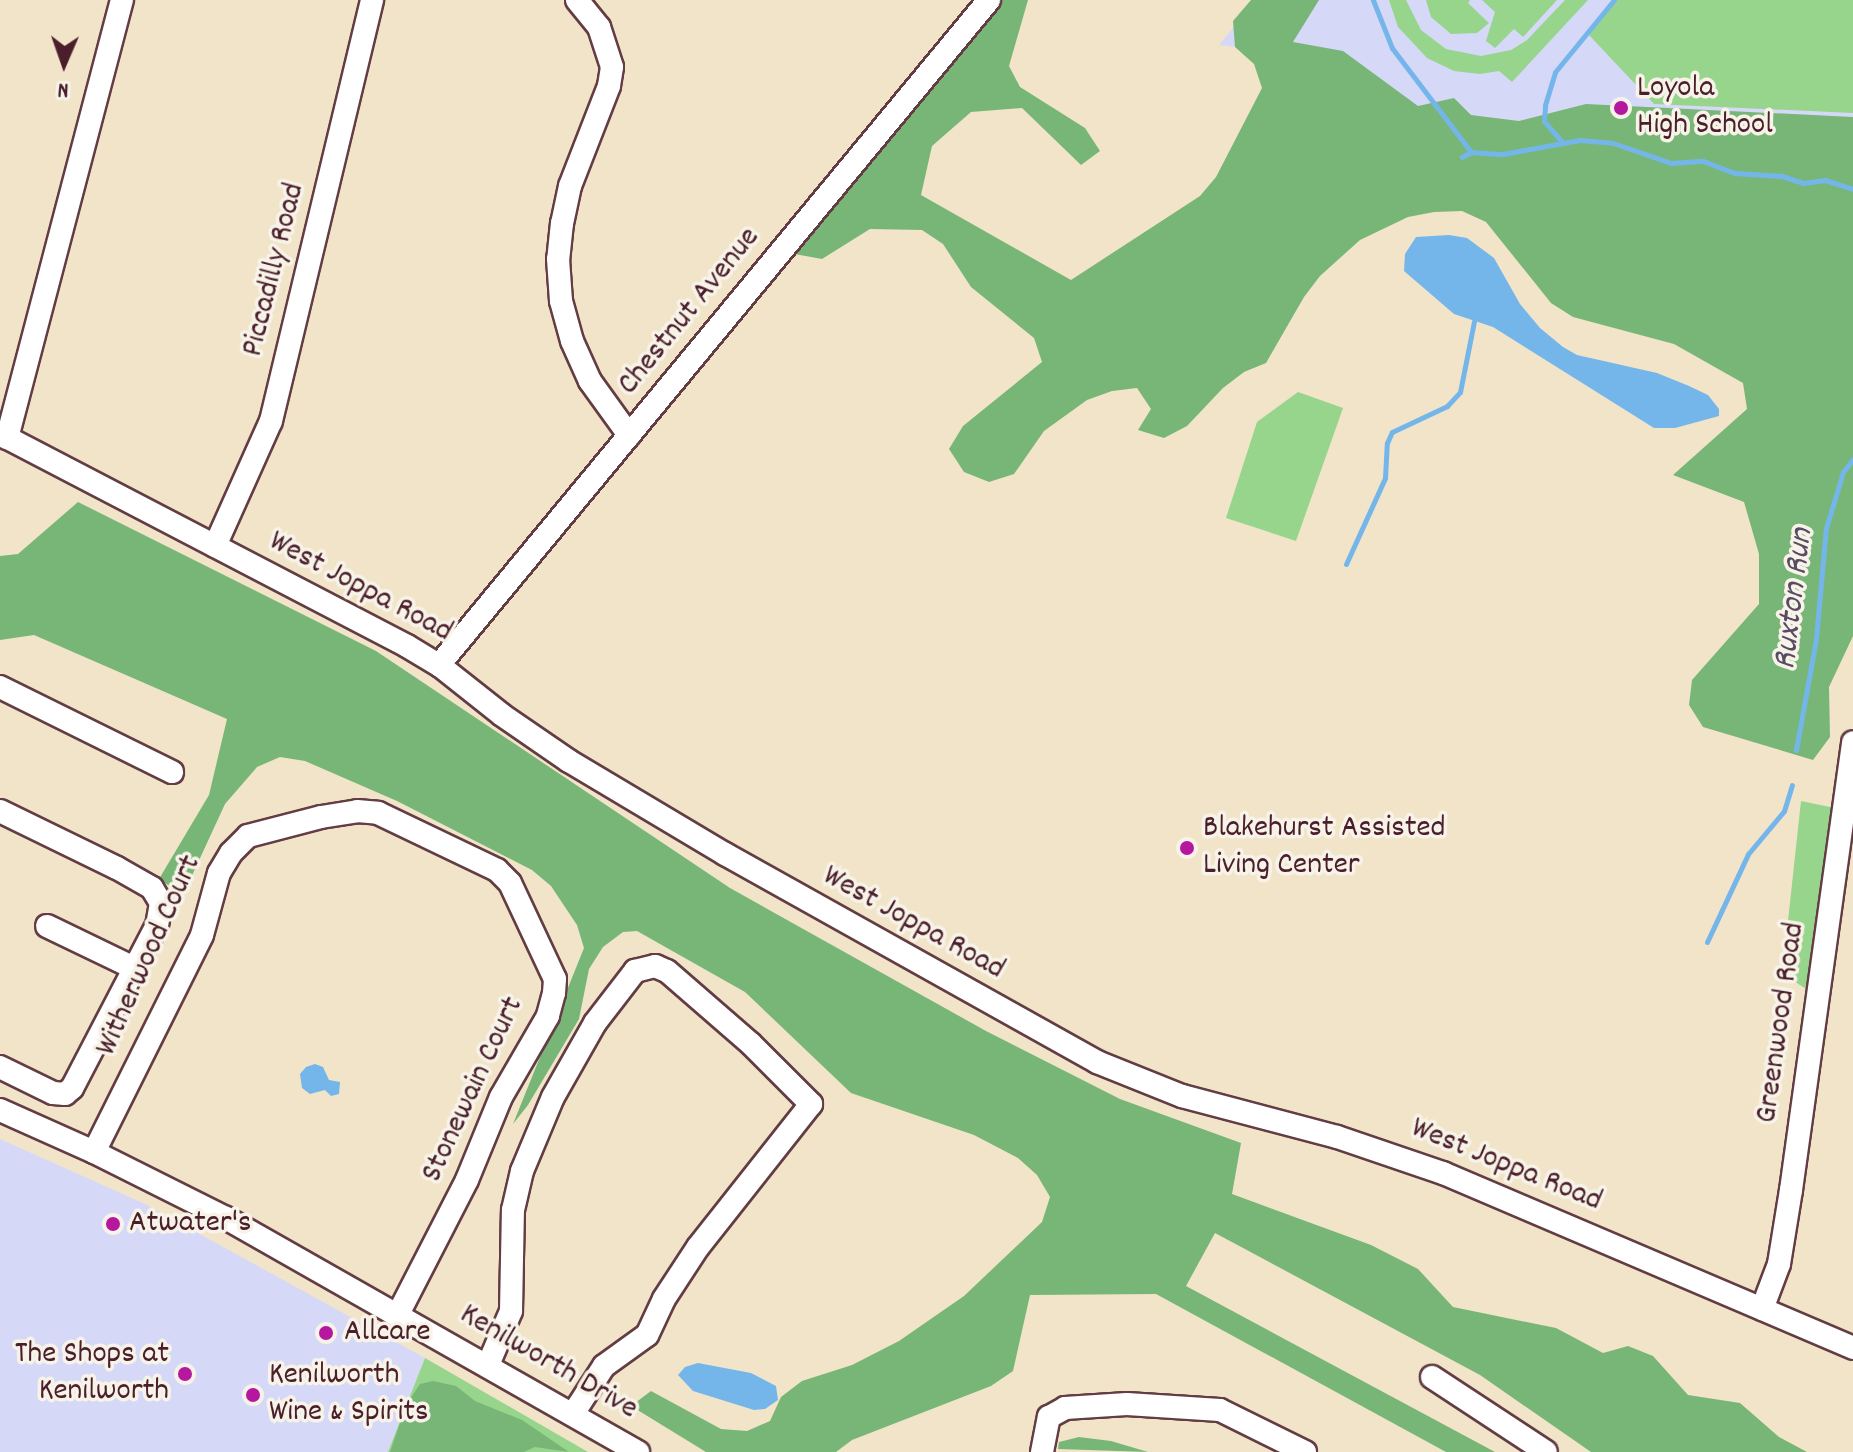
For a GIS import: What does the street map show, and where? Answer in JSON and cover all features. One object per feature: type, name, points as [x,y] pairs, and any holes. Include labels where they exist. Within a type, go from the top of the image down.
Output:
[{"type":"street","points":[[3,436],[122,0]]},
{"type":"street","name":"Piccadilly Road","points":[[215,546],[271,421],[372,0]]},
{"type":"street","points":[[577,0],[599,27],[612,67],[609,86],[570,186],[558,259],[561,301],[572,341],[590,381],[629,435]]},
{"type":"street","name":"Chestnut Avenue","points":[[439,665],[989,0]]},
{"type":"street","name":"West Joppa Road","points":[[3,436],[439,665],[502,715],[569,761],[752,869],[1097,1062],[1182,1096],[1337,1137],[1443,1173],[1853,1348]]},
{"type":"street","points":[[0,687],[172,772]]},
{"type":"street","name":"Greenwood Road","points":[[1762,1309],[1779,1264],[1791,1190],[1853,742]]},
{"type":"street","points":[[0,811],[152,888],[161,903],[161,915],[72,1088],[65,1094],[53,1093],[0,1067]]},
{"type":"street","name":"Witherwood Court","points":[[94,1152],[202,935],[219,873],[231,853],[248,836],[357,811],[378,813],[435,840]]},
{"type":"street","name":"Stonewain Court","points":[[398,1314],[467,1180],[501,1097],[548,1016],[555,979],[510,883],[497,870],[435,840]]},
{"type":"street","points":[[47,926],[134,968]]},
{"type":"street","points":[[488,1365],[511,1311],[513,1210],[522,1171],[553,1097],[595,1023],[635,971],[655,966],[667,971],[751,1044],[811,1104],[698,1247],[664,1299],[647,1335],[604,1366],[573,1414]]},
{"type":"street","name":"Kenilworth Drive","points":[[0,1110],[94,1152],[226,1218],[638,1452]]},
{"type":"street","points":[[1432,1377],[1546,1452]]},
{"type":"street","points":[[1042,1452],[1049,1417],[1065,1408],[1127,1404],[1220,1410],[1305,1452]]},
{"type":"shaded area","name":"Loyola High School","points":[[1256,0],[1853,0],[1853,202],[1459,166],[1330,57],[1219,45]]},
{"type":"shaded area","points":[[0,1139],[145,1204],[425,1358],[388,1452],[0,1452]]},
{"type":"green space","points":[[998,0],[1028,0],[1009,66],[1020,87],[1085,128],[1100,151],[1081,165],[1022,108],[971,112],[932,146],[921,195],[1071,280],[1200,196],[1216,177],[1262,88],[1254,64],[1235,47],[1233,21],[1251,0],[1319,0],[1293,42],[1343,51],[1418,106],[1454,98],[1471,115],[1519,121],[1586,104],[1853,117],[1853,636],[1829,687],[1830,737],[1813,760],[1703,727],[1689,705],[1692,680],[1759,604],[1759,554],[1744,502],[1673,475],[1747,409],[1743,383],[1674,344],[1573,317],[1551,303],[1486,222],[1462,211],[1408,217],[1360,240],[1320,276],[1304,297],[1266,363],[1244,372],[1223,388],[1187,426],[1164,438],[1138,430],[1151,409],[1137,388],[1112,391],[1087,400],[1044,431],[1014,474],[989,482],[964,472],[949,449],[963,426],[1042,362],[1034,338],[971,287],[943,244],[922,230],[870,229],[822,259],[789,253]]},
{"type":"green space","points":[[1389,0],[1406,0],[1421,30],[1446,49],[1481,56],[1511,50],[1527,40],[1565,0],[1588,0],[1512,82],[1499,71],[1480,74],[1454,71],[1427,58],[1398,27]]},
{"type":"green space","points":[[1426,0],[1470,0],[1468,3],[1489,23],[1477,33],[1451,34],[1431,17]]},
{"type":"green space","points":[[1482,0],[1557,0],[1523,37],[1514,29],[1495,48],[1486,41],[1495,12]]},
{"type":"green space","points":[[1613,0],[1853,0],[1853,113],[1654,104],[1588,34]]},
{"type":"green space","points":[[1298,392],[1343,408],[1296,541],[1226,518],[1257,422]]},
{"type":"green space","points":[[78,502],[376,651],[730,888],[986,1031],[1120,1099],[1241,1143],[1232,1194],[1371,1245],[1418,1269],[1453,1307],[1556,1328],[1603,1353],[1628,1346],[1653,1356],[1688,1395],[1740,1403],[1779,1437],[1807,1452],[1591,1452],[1480,1375],[1215,1233],[1186,1286],[1495,1452],[1446,1452],[1156,1294],[1030,1295],[1013,1371],[991,1386],[852,1440],[836,1452],[706,1452],[631,1406],[651,1391],[721,1429],[747,1431],[770,1421],[781,1397],[802,1381],[852,1365],[899,1341],[964,1296],[1042,1222],[1050,1197],[1037,1175],[1018,1158],[974,1135],[851,1093],[745,992],[637,931],[623,932],[603,947],[589,969],[579,1019],[528,1105],[513,1124],[584,948],[577,925],[551,886],[532,870],[397,801],[305,761],[280,757],[257,767],[225,804],[183,895],[159,879],[209,795],[227,719],[34,635],[0,640],[0,556],[18,554]]},
{"type":"green space","points":[[1801,801],[1835,808],[1811,992],[1789,978],[1783,967]]},
{"type":"green space","points":[[425,1358],[588,1452],[388,1452]]},
{"type":"green space","points":[[433,1381],[456,1386],[475,1401],[522,1420],[569,1452],[535,1447],[524,1452],[390,1452],[406,1405],[420,1384]]},
{"type":"green space","points":[[1079,1437],[1111,1441],[1148,1452],[1058,1449],[1059,1442]]},
{"type":"water","points":[[1449,235],[1467,238],[1494,258],[1520,304],[1540,328],[1563,347],[1577,355],[1657,373],[1689,386],[1708,395],[1719,409],[1719,416],[1675,428],[1654,428],[1493,327],[1454,314],[1404,271],[1405,254],[1416,237]]},
{"type":"water","points":[[315,1064],[323,1067],[329,1080],[340,1082],[339,1094],[331,1096],[325,1090],[310,1094],[302,1088],[300,1074],[306,1067]]},
{"type":"water","points":[[698,1363],[751,1373],[776,1386],[778,1400],[765,1409],[754,1410],[693,1391],[678,1375],[685,1367]]},
{"type":"waterway","points":[[1373,0],[1392,48],[1471,152]]},
{"type":"waterway","points":[[1563,143],[1544,121],[1545,105],[1555,72],[1614,0]]},
{"type":"waterway","points":[[1462,157],[1471,152],[1503,154],[1580,140],[1613,143],[1671,163],[1703,161],[1735,173],[1782,176],[1803,183],[1825,180],[1853,189]]},
{"type":"waterway","points":[[1346,564],[1385,478],[1387,443],[1392,432],[1447,406],[1460,392],[1474,321]]},
{"type":"waterway","name":"Ruxton Run","points":[[1796,750],[1816,639],[1826,528],[1843,472],[1853,459]]},
{"type":"waterway","name":"Ruxton Run","points":[[1707,942],[1748,854],[1784,811],[1792,785]]},
{"type":"place","name":"Loyola High School","points":[[1621,108]]},
{"type":"place","name":"Blakehurst Assisted Living Center","points":[[1187,848]]},
{"type":"place","name":"Atwater's","points":[[113,1224]]},
{"type":"place","name":"Allcare","points":[[326,1333]]},
{"type":"place","name":"The Shops at Kenilworth","points":[[185,1374]]},
{"type":"place","name":"Kenilworth Wine & Spirits","points":[[253,1395]]}]
